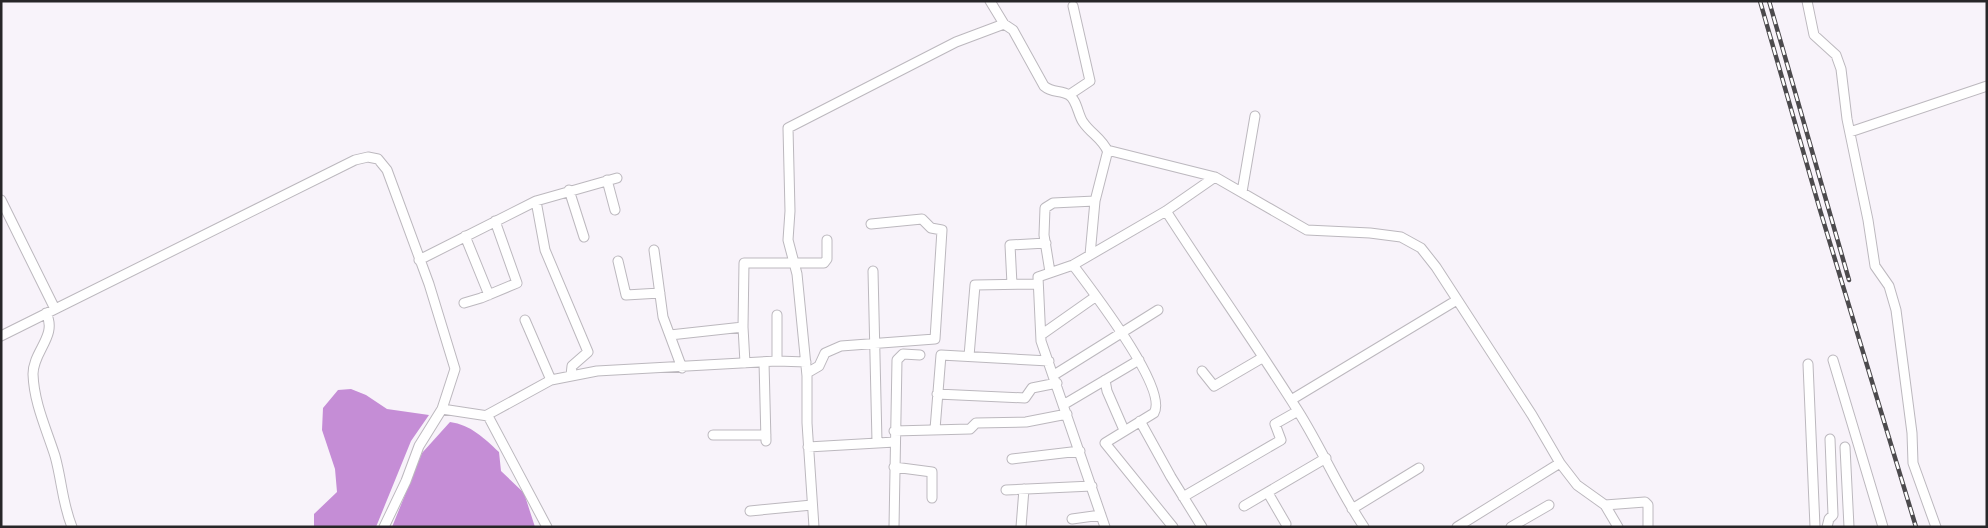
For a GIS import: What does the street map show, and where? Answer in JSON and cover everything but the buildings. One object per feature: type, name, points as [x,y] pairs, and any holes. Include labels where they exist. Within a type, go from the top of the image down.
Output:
[{"type":"street","points":[[990,1],[1004,24],[1013,30],[1044,86],[1049,90],[1069,95],[1085,86],[1090,78],[1073,6]]},
{"type":"street","points":[[1807,1],[1814,35],[1836,55],[1839,61],[1874,266],[1889,286],[1896,310],[1912,433],[1913,463],[1936,527]]},
{"type":"street","points":[[814,527],[808,447],[807,373],[797,274],[788,240],[790,211],[788,128],[956,42],[1004,24]]},
{"type":"street","points":[[1850,132],[1987,86]]},
{"type":"street","points":[[1069,95],[1083,122],[1103,141],[1108,152],[1095,201],[1090,255]]},
{"type":"street","points":[[1242,192],[1255,116]]},
{"type":"street","points":[[1108,152],[1215,177],[1307,230],[1370,232],[1401,237],[1421,248],[1431,260],[1532,415],[1560,463],[1577,485],[1605,505],[1618,527]]},
{"type":"street","points":[[1,336],[355,160],[368,157],[378,159],[387,170],[420,260],[454,365],[453,378],[440,411],[419,446],[406,480],[384,527]]},
{"type":"street","points":[[1105,527],[1041,336],[1039,276],[1073,265],[1166,211],[1215,177]]},
{"type":"street","points":[[420,260],[536,201],[569,190],[617,178]]},
{"type":"street","points":[[607,180],[615,210]]},
{"type":"street","points":[[569,190],[584,237]]},
{"type":"street","points":[[1,200],[55,309]]},
{"type":"street","points":[[536,201],[546,250],[588,352],[572,366],[570,375]]},
{"type":"street","points":[[1050,272],[1043,219],[1045,208],[1053,203],[1095,201]]},
{"type":"street","points":[[1166,211],[1298,411],[1326,458],[1352,509],[1364,527]]},
{"type":"street","points":[[807,373],[819,366],[825,353],[833,348],[936,339],[942,230],[930,227],[924,219],[871,224]]},
{"type":"street","points":[[464,303],[489,295],[518,282],[495,221]]},
{"type":"street","points":[[465,236],[489,295]]},
{"type":"street","points":[[745,363],[743,327],[744,263],[821,264],[826,262],[828,240]]},
{"type":"street","points":[[1012,284],[1010,245],[1046,243]]},
{"type":"street","points":[[654,250],[663,317],[682,368]]},
{"type":"street","points":[[618,261],[626,295],[660,293]]},
{"type":"street","points":[[1073,265],[1139,360],[1151,381],[1157,400],[1154,413],[1106,441],[1106,445],[1173,527]]},
{"type":"street","points":[[873,271],[877,442]]},
{"type":"street","points":[[969,356],[974,286],[977,284],[1038,284]]},
{"type":"street","points":[[1041,336],[1095,297]]},
{"type":"street","points":[[1291,400],[1457,300]]},
{"type":"street","points":[[937,394],[1025,398],[1032,388],[1055,379],[1120,333],[1158,310]]},
{"type":"street","points":[[46,313],[50,332],[33,366],[34,383],[41,416],[55,456],[63,502],[72,527]]},
{"type":"street","points":[[777,315],[777,361]]},
{"type":"street","points":[[525,320],[551,380]]},
{"type":"street","points":[[670,335],[743,327]]},
{"type":"street","points":[[894,527],[894,431],[897,357],[903,354],[920,355]]},
{"type":"street","points":[[935,429],[939,356],[1049,361]]},
{"type":"street","points":[[1202,370],[1214,386],[1262,358]]},
{"type":"street","points":[[1063,405],[1139,360]]},
{"type":"street","points":[[1833,360],[1883,527]]},
{"type":"street","points":[[440,411],[487,415],[551,380],[597,371],[682,368],[777,361],[806,362]]},
{"type":"street","points":[[713,435],[766,438],[764,362]]},
{"type":"street","points":[[1808,364],[1815,527]]},
{"type":"street","points":[[1105,380],[1124,430]]},
{"type":"street","points":[[1183,496],[1281,440],[1275,424],[1298,411]]},
{"type":"street","points":[[894,431],[970,429],[975,423],[1026,422],[1067,414]]},
{"type":"street","points":[[487,415],[547,527]]},
{"type":"street","points":[[1140,422],[1202,527]]},
{"type":"street","points":[[1827,527],[1834,512],[1830,438]]},
{"type":"street","points":[[808,447],[895,442]]},
{"type":"street","points":[[1845,447],[1849,527]]},
{"type":"street","points":[[1012,459],[1080,451]]},
{"type":"street","points":[[1244,506],[1326,458]]},
{"type":"street","points":[[1460,526],[1560,463]]},
{"type":"street","points":[[894,466],[932,472],[932,498]]},
{"type":"street","points":[[1352,509],[1419,468]]},
{"type":"street","points":[[1006,490],[1092,486]]},
{"type":"street","points":[[1020,527],[1024,489]]},
{"type":"street","points":[[1268,493],[1286,524]]},
{"type":"street","points":[[1605,505],[1645,502],[1648,505],[1648,527]]},
{"type":"street","points":[[1511,527],[1549,505]]},
{"type":"street","points":[[750,511],[812,506]]},
{"type":"street","points":[[1072,519],[1101,515]]},
{"type":"shaded area","points":[[351,389],[366,395],[387,409],[429,415],[411,441],[376,527],[314,527],[314,514],[337,492],[335,469],[322,430],[323,408],[338,390]]},
{"type":"shaded area","points":[[450,422],[471,429],[499,452],[501,471],[524,493],[535,527],[392,527],[422,453]]},
{"type":"railway","points":[[1760,1],[1820,210],[1916,527]]},
{"type":"railway","points":[[1769,1],[1849,280]]}]
